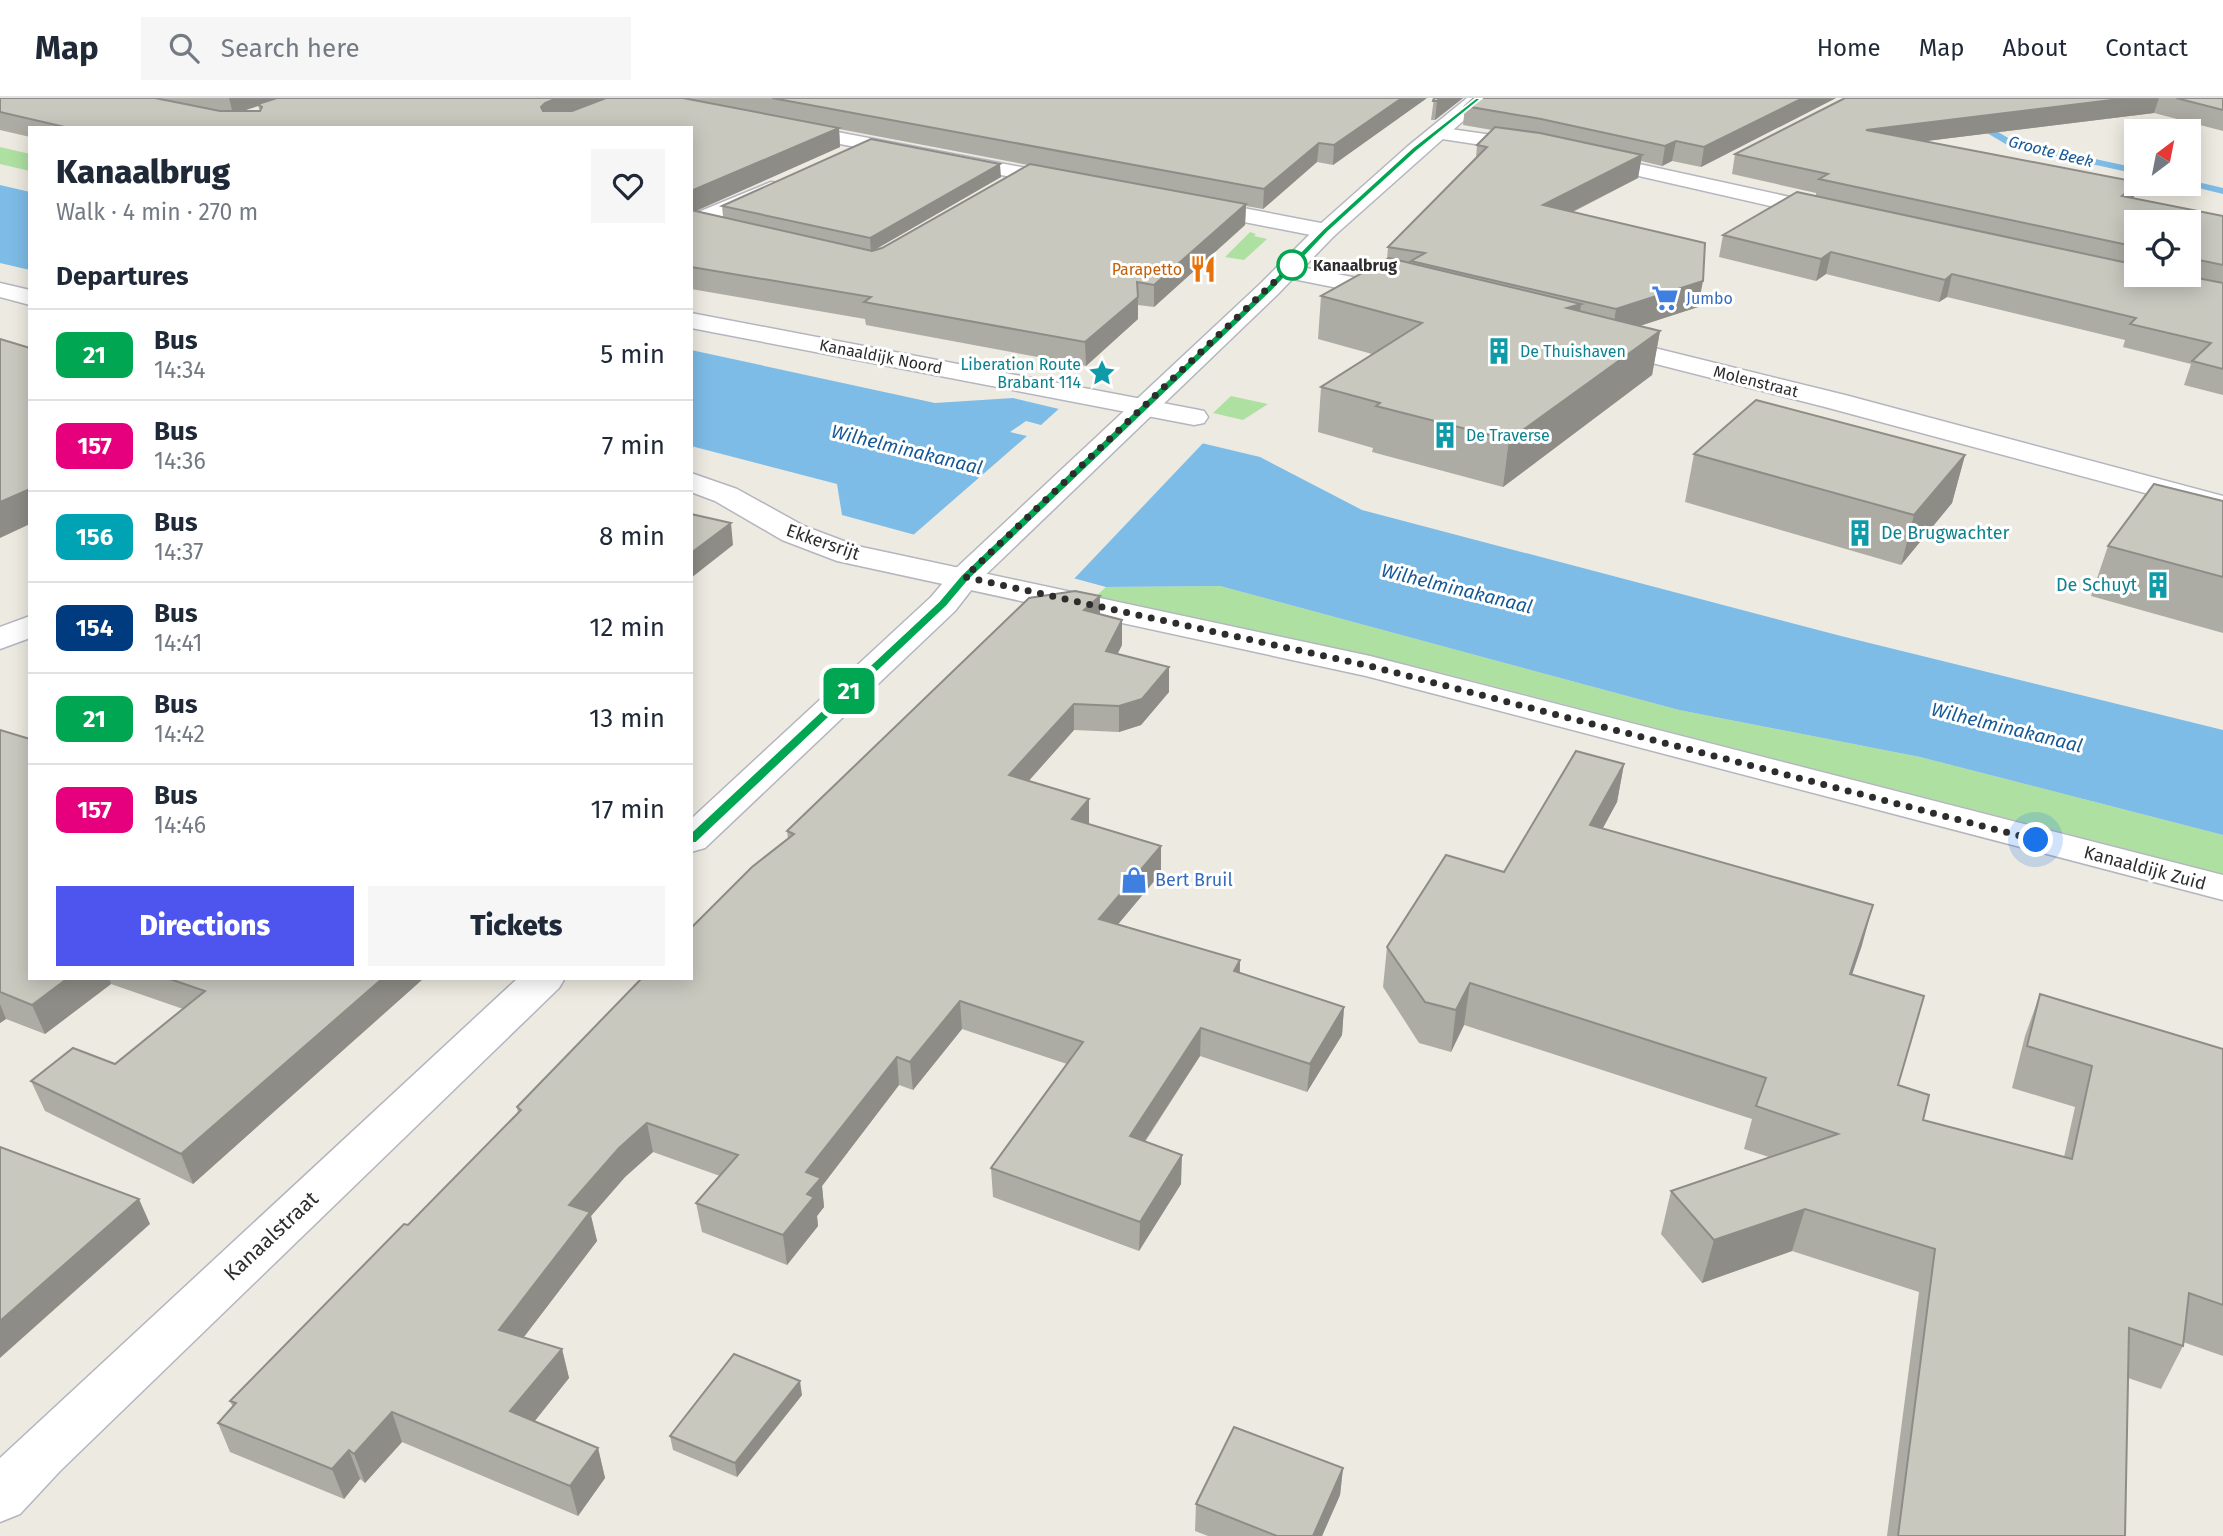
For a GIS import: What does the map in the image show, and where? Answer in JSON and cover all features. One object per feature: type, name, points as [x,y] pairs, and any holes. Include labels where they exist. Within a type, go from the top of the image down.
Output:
[{"type":"street","points":[[693,838],[943,604],[976,567],[1326,231],[1436,132],[1479,98]]},
{"type":"street","points":[[768,124],[1090,186]]},
{"type":"street","points":[[1436,132],[1557,152],[1847,216]]},
{"type":"street","points":[[832,161],[870,144]]},
{"type":"street","points":[[1693,183],[1716,170]]},
{"type":"street","points":[[1003,188],[1027,174]]},
{"type":"street","points":[[693,223],[794,178]]},
{"type":"street","points":[[1180,203],[1326,231]]},
{"type":"street","points":[[693,223],[732,231]]},
{"type":"street","points":[[1286,271],[1353,282],[1419,298]]},
{"type":"street","points":[[0,290],[28,297]]},
{"type":"street","name":"Kanaaldijk Noord","points":[[693,320],[1138,414],[1194,417]]},
{"type":"street","name":"Molenstraat","points":[[1576,337],[1835,401],[2223,505]]},
{"type":"street","name":"Ekkersrijt","points":[[693,483],[726,495],[785,530],[838,550],[976,567]]},
{"type":"street","name":"Kanaaldijk Zuid","points":[[976,567],[1370,666],[2223,888]]},
{"type":"street","points":[[0,639],[28,627]]},
{"type":"street","name":"Kanaalstraat","points":[[0,1497],[40,1454],[542,980]]},
{"type":"green space","points":[[0,147],[28,154],[28,171],[0,164]]},
{"type":"green space","points":[[1250,232],[1256,234],[1254,236],[1267,239],[1244,260],[1225,257]]},
{"type":"green space","points":[[1231,396],[1268,404],[1243,420],[1213,413]]},
{"type":"green space","points":[[1220,586],[1679,710],[1920,757],[2223,835],[2223,874],[1411,665],[1141,606],[1093,599],[1106,587]]},
{"type":"water","points":[[0,185],[28,192],[28,270],[0,263]]},
{"type":"water","name":"Wilhelminakanaal","points":[[693,350],[935,403],[1013,398],[1260,457],[1362,510],[1841,636],[2223,730],[2223,835],[1920,757],[1679,710],[1220,586],[1106,587],[842,515],[837,484],[693,447]]},
{"type":"pier","points":[[1062,406],[1206,440],[1072,581],[912,536],[1027,436],[1010,432],[1026,421],[1041,425]]},
{"type":"building","points":[[0,98],[155,98],[220,111],[260,111],[262,107],[258,104],[277,98],[557,98],[545,103],[541,107],[543,111],[572,111],[606,98],[683,98],[839,128],[693,190],[693,126],[60,126],[0,112]]},
{"type":"building","points":[[772,98],[1402,98],[1334,145],[1319,143],[1264,189]]},
{"type":"building","points":[[1474,98],[1803,98],[1704,147],[1676,141],[1665,146],[1541,119],[1465,106]]},
{"type":"building","points":[[1845,98],[2128,98],[1866,130],[2124,180],[2122,196],[2193,210],[2124,210],[2124,244],[1819,179],[1828,174],[1735,154]]},
{"type":"building","points":[[2176,98],[2223,98],[2223,110]]},
{"type":"building","points":[[1495,127],[1540,133],[1642,155],[1543,205],[1705,243],[1703,281],[1616,309],[1411,261],[1425,253],[1388,247],[1487,147],[1477,145]]},
{"type":"building","points":[[871,139],[1000,164],[870,238],[722,206]]},
{"type":"building","points":[[1030,164],[1246,204],[1154,285],[1137,282],[1138,297],[1085,342],[864,302],[871,297],[693,267],[693,210],[872,251],[882,248]]},
{"type":"building","points":[[1797,192],[2124,262],[2124,287],[2201,287],[2201,279],[2223,283],[2223,369],[2192,361],[2211,343],[2130,324],[2136,318],[1952,274],[1945,280],[1831,252],[1821,259],[1723,235]]},
{"type":"building","points":[[2201,212],[2223,216],[2223,265],[2201,260]]},
{"type":"building","points":[[1389,258],[1581,304],[1567,308],[1660,331],[1509,440],[1376,406],[1380,403],[1321,387],[1422,323],[1321,296]]},
{"type":"building","points":[[0,339],[28,347],[28,490],[0,502]]},
{"type":"building","points":[[1756,400],[1965,455],[1914,515],[1694,454]]},
{"type":"building","points":[[2154,484],[2223,501],[2223,577],[2108,546]]},
{"type":"building","points":[[693,514],[731,523],[693,552]]},
{"type":"building","points":[[1075,591],[1100,596],[1084,610],[1122,620],[1106,651],[1169,667],[1142,699],[1119,706],[1074,704],[1009,775],[1089,799],[1072,819],[1161,846],[1099,919],[1240,960],[1234,971],[1344,1007],[1310,1064],[1201,1028],[1130,1136],[1182,1155],[1140,1222],[991,1168],[1083,1042],[960,1001],[910,1062],[897,1057],[806,1172],[821,1178],[807,1194],[814,1197],[783,1235],[696,1203],[738,1155],[647,1123],[619,1148],[569,1205],[590,1212],[499,1330],[562,1349],[510,1411],[598,1448],[570,1486],[392,1412],[354,1454],[349,1450],[332,1469],[218,1423],[236,1403],[230,1401],[404,1224],[408,1225],[521,1110],[517,1107],[640,980],[693,980],[693,926],[752,867],[794,834],[787,831],[1029,598]]},
{"type":"building","points":[[0,730],[28,738],[28,980],[65,980],[32,1005],[0,992]]},
{"type":"building","points":[[1576,751],[1624,764],[1590,825],[1873,905],[1850,974],[1924,996],[1898,1085],[1929,1095],[1923,1120],[2072,1159],[2092,1066],[2027,1046],[2040,994],[2223,1049],[2223,1305],[2189,1293],[2183,1346],[2129,1328],[2125,1536],[1898,1536],[1935,1249],[1805,1209],[1714,1240],[1671,1191],[1838,1134],[1756,1106],[1766,1078],[1470,983],[1456,1010],[1425,1002],[1387,947],[1446,855],[1504,872]]},
{"type":"building","points":[[173,980],[381,980],[181,1154],[31,1081],[73,1048],[115,1064],[205,991]]},
{"type":"building","points":[[0,1147],[139,1199],[0,1321]]},
{"type":"building","points":[[734,1354],[800,1381],[735,1463],[670,1436]]},
{"type":"building","points":[[1234,1427],[1343,1468],[1313,1536],[1277,1536],[1196,1504]]},
{"type":"waterway","name":"Groote Beek","points":[[1973,121],[2012,144],[2124,169]]},
{"type":"waterway","name":"Groote Beek","points":[[2202,186],[2223,191]]},
{"type":"bus line","name":"21","points":[[693,838],[943,604],[965,577],[1269,289],[1326,231],[1415,150],[1479,98]]},
{"type":"place","name":"Kanaalbrug","points":[[1292,265]]},
{"type":"place","name":"Parapetto","points":[[1203,269]]},
{"type":"place","name":"Jumbo","points":[[1665,298]]},
{"type":"place","name":"De Thuishaven","points":[[1499,351]]},
{"type":"place","name":"Liberation Route Brabant 114","points":[[1102,373]]},
{"type":"place","name":"De Traverse","points":[[1445,435]]},
{"type":"place","name":"De Brugwachter","points":[[1860,533]]},
{"type":"place","name":"De Schuyt","points":[[2158,585]]},
{"type":"place","name":"Bert Bruil","points":[[1134,880]]},
{"type":"route","points":[[1292,265],[965,577],[1370,666],[2036,840]]}]
